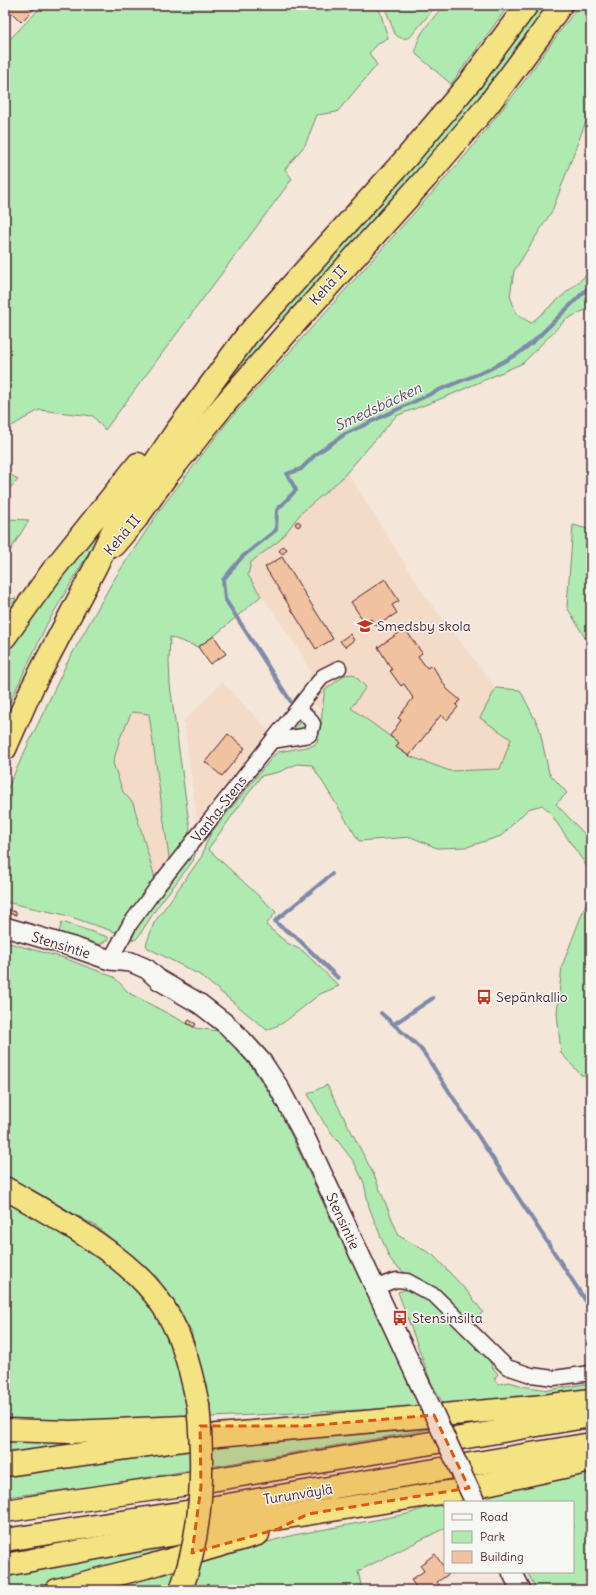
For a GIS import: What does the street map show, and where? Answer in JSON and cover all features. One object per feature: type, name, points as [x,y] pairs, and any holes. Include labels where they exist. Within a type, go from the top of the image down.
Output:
[{"type":"highway","name":"Kehä II","points":[[5,749],[32,688],[96,566],[122,511],[175,433],[247,335],[406,158],[470,82],[527,5]]},
{"type":"highway","name":"Kehä II","points":[[96,566],[137,518],[165,478],[223,406],[296,321],[425,179],[488,105],[561,5]]},
{"type":"highway","points":[[5,637],[54,570],[199,386],[247,335]]},
{"type":"highway","points":[[5,1188],[62,1221],[114,1256],[139,1278],[156,1295],[171,1320],[182,1344],[192,1375],[198,1405],[202,1459],[199,1516],[190,1561],[181,1590]]},
{"type":"highway","points":[[5,1465],[218,1435],[591,1400]]},
{"type":"highway","name":"Turunväylä","points":[[5,1511],[182,1485],[591,1416]]},
{"type":"highway","points":[[5,1430],[78,1432],[222,1424],[306,1426]]},
{"type":"highway","name":"Turunväylä","points":[[5,1540],[170,1515],[591,1444]]},
{"type":"highway","points":[[5,1565],[145,1538],[454,1491],[591,1461]]},
{"type":"highway","points":[[57,1590],[146,1567],[241,1538],[278,1529],[308,1514]]},
{"type":"main road","name":"Stensintie","points":[[7,929],[73,947],[110,960],[130,962],[147,969],[159,980],[200,1004],[226,1024],[262,1062],[278,1086],[304,1136],[475,1501]]},
{"type":"main road","points":[[512,1573],[521,1590]]},
{"type":"street","name":"Vanha-Stens","points":[[110,960],[135,918],[187,849],[299,709],[323,676],[339,668]]},
{"type":"street","points":[[272,741],[309,735],[313,724],[299,709]]},
{"type":"street","points":[[374,1288],[398,1280],[407,1281],[435,1296],[507,1367],[531,1375],[554,1378],[591,1373]]},
{"type":"highlighted area","points":[[434,1415],[469,1488],[308,1514],[278,1529],[192,1553],[201,1487],[200,1426],[306,1426]]},
{"type":"shaded area","name":"Smedsby skola","points":[[347,472],[425,596],[496,688],[480,718],[511,739],[500,769],[450,771],[409,756],[396,747],[398,743],[325,690],[321,710],[307,698],[304,691],[310,672],[303,656],[248,575],[251,562],[280,540],[301,513],[341,479]]},
{"type":"shaded area","points":[[222,682],[270,732],[197,821],[184,721]]},
{"type":"shaded area","points":[[132,712],[149,714],[170,865],[156,881],[133,803],[123,792],[113,763],[120,738]]},
{"type":"green space","points":[[43,5],[378,5],[388,38],[380,42],[369,53],[377,65],[337,112],[317,115],[305,145],[285,169],[292,179],[105,430],[93,416],[39,410],[5,430],[5,44]]},
{"type":"green space","points":[[384,5],[437,5],[410,37],[404,38],[395,34]]},
{"type":"green space","points":[[444,5],[509,5],[451,84],[416,54],[416,47],[421,34]]},
{"type":"green space","points":[[540,5],[548,5],[504,67],[457,126],[282,321],[278,318],[381,204],[447,127]]},
{"type":"green space","points":[[579,5],[591,5],[591,108],[552,211],[514,271],[510,296],[517,315],[531,323],[591,271],[591,307],[565,320],[523,363],[448,396],[396,416],[341,479],[301,513],[280,540],[251,562],[248,575],[261,596],[214,636],[198,647],[170,637],[170,685],[190,830],[170,865],[149,714],[132,712],[120,738],[113,763],[123,792],[133,803],[156,881],[118,930],[115,932],[65,915],[5,902],[5,794],[66,665],[113,581],[162,507],[229,420],[465,156],[519,88]]},
{"type":"green space","points":[[260,338],[264,341],[218,394],[152,482],[231,373]]},
{"type":"green space","points":[[5,470],[18,480],[5,493]]},
{"type":"green space","points":[[114,503],[117,504],[47,624],[5,712],[5,648]]},
{"type":"green space","points":[[8,519],[29,520],[5,559],[5,521]]},
{"type":"green space","points":[[573,525],[591,530],[591,643],[585,638],[567,607]]},
{"type":"green space","points":[[16,598],[5,621],[5,600]]},
{"type":"green space","points":[[353,674],[366,687],[351,708],[399,743],[396,747],[409,756],[450,771],[500,769],[511,739],[480,718],[496,688],[520,690],[539,727],[549,773],[567,793],[556,804],[591,841],[591,1078],[581,1075],[561,1053],[557,1013],[562,966],[588,898],[590,871],[548,810],[542,805],[528,809],[501,836],[467,847],[437,848],[411,837],[359,841],[312,765],[297,764],[279,772],[261,776],[208,849],[276,912],[266,925],[287,943],[303,951],[339,986],[320,994],[283,1023],[267,1030],[200,975],[148,948],[146,945],[154,923],[202,856],[211,833],[274,755],[278,752],[312,746],[317,743],[325,690],[345,675]]},
{"type":"green space","points":[[302,719],[306,725],[305,729],[289,735]]},
{"type":"green space","points":[[197,847],[193,861],[158,906],[138,937],[135,940],[132,940],[136,929],[151,904]]},
{"type":"green space","points":[[62,922],[108,937],[109,939],[97,946],[80,942],[59,932]]},
{"type":"green space","points":[[5,942],[64,958],[114,977],[129,993],[195,1028],[218,1031],[237,1045],[277,1105],[422,1407],[211,1417],[209,1403],[191,1331],[157,1277],[96,1226],[5,1175]]},
{"type":"green space","points":[[327,1085],[374,1175],[399,1236],[433,1255],[467,1291],[483,1312],[471,1323],[443,1296],[426,1283],[405,1273],[395,1265],[389,1257],[369,1207],[364,1183],[354,1162],[324,1123],[308,1094]]},
{"type":"green space","points":[[5,1195],[87,1244],[148,1300],[166,1331],[178,1361],[188,1406],[189,1419],[5,1424]]},
{"type":"green space","points":[[408,1289],[436,1305],[486,1353],[493,1368],[498,1374],[494,1379],[499,1384],[509,1382],[527,1387],[549,1390],[591,1383],[591,1393],[444,1405],[431,1382],[398,1292]]},
{"type":"green space","points":[[496,1417],[98,1486],[5,1497],[5,1471],[155,1450]]},
{"type":"green space","points":[[158,1434],[5,1455],[5,1437]]},
{"type":"green space","points":[[591,1470],[591,1590],[537,1590],[528,1573],[574,1573],[574,1501],[489,1501],[484,1492]]},
{"type":"green space","points":[[465,1495],[468,1501],[447,1501]]},
{"type":"green space","points":[[444,1502],[444,1528],[358,1571],[362,1590],[86,1590],[294,1535],[407,1514]]},
{"type":"green space","points":[[216,1536],[141,1563],[28,1590],[5,1590],[5,1572]]},
{"type":"building","points":[[5,5],[38,5],[21,22],[12,13],[8,17],[6,14],[8,12],[5,10],[7,8]]},
{"type":"building","points":[[296,522],[300,522],[300,526],[296,526]]},
{"type":"building","points":[[283,546],[287,549],[283,554],[279,551]]},
{"type":"building","points":[[282,557],[333,639],[316,649],[265,567]]},
{"type":"building","points":[[385,579],[399,601],[392,605],[397,613],[376,626],[371,619],[365,623],[351,602]]},
{"type":"building","points":[[405,629],[422,653],[418,656],[427,668],[432,665],[447,689],[460,700],[456,705],[458,707],[447,720],[441,715],[409,756],[396,747],[399,743],[390,736],[401,720],[398,718],[413,698],[404,684],[401,686],[390,671],[392,670],[378,647]]},
{"type":"building","points":[[350,634],[354,640],[345,647],[340,641]]},
{"type":"building","points":[[214,636],[226,654],[210,664],[198,647]]},
{"type":"building","points":[[228,734],[245,748],[222,776],[205,762]]},
{"type":"building","points":[[8,910],[16,912],[16,915],[8,913]]},
{"type":"building","points":[[189,1020],[196,1024],[194,1027],[187,1023]]},
{"type":"building","points":[[435,1554],[444,1568],[444,1573],[449,1574],[437,1582],[440,1586],[434,1590],[430,1587],[426,1590],[418,1590],[411,1580],[424,1571],[420,1565]]},
{"type":"waterway","name":"Smedsbäcken","points":[[291,702],[225,599],[223,580],[242,557],[276,530],[277,510],[296,490],[287,474],[301,469],[316,454],[345,434],[439,390],[488,370],[519,353],[533,342],[591,285]]},
{"type":"waterway","points":[[332,874],[275,921],[281,927],[294,935],[338,978]]},
{"type":"waterway","points":[[394,1024],[433,998]]},
{"type":"waterway","points":[[381,1013],[420,1048],[426,1056],[591,1309]]},
{"type":"place","name":"Smedsby skola","points":[[365,626]]},
{"type":"place","name":"Sepänkallio","points":[[484,997]]},
{"type":"place","name":"Stensinsilta","points":[[400,1318]]}]
